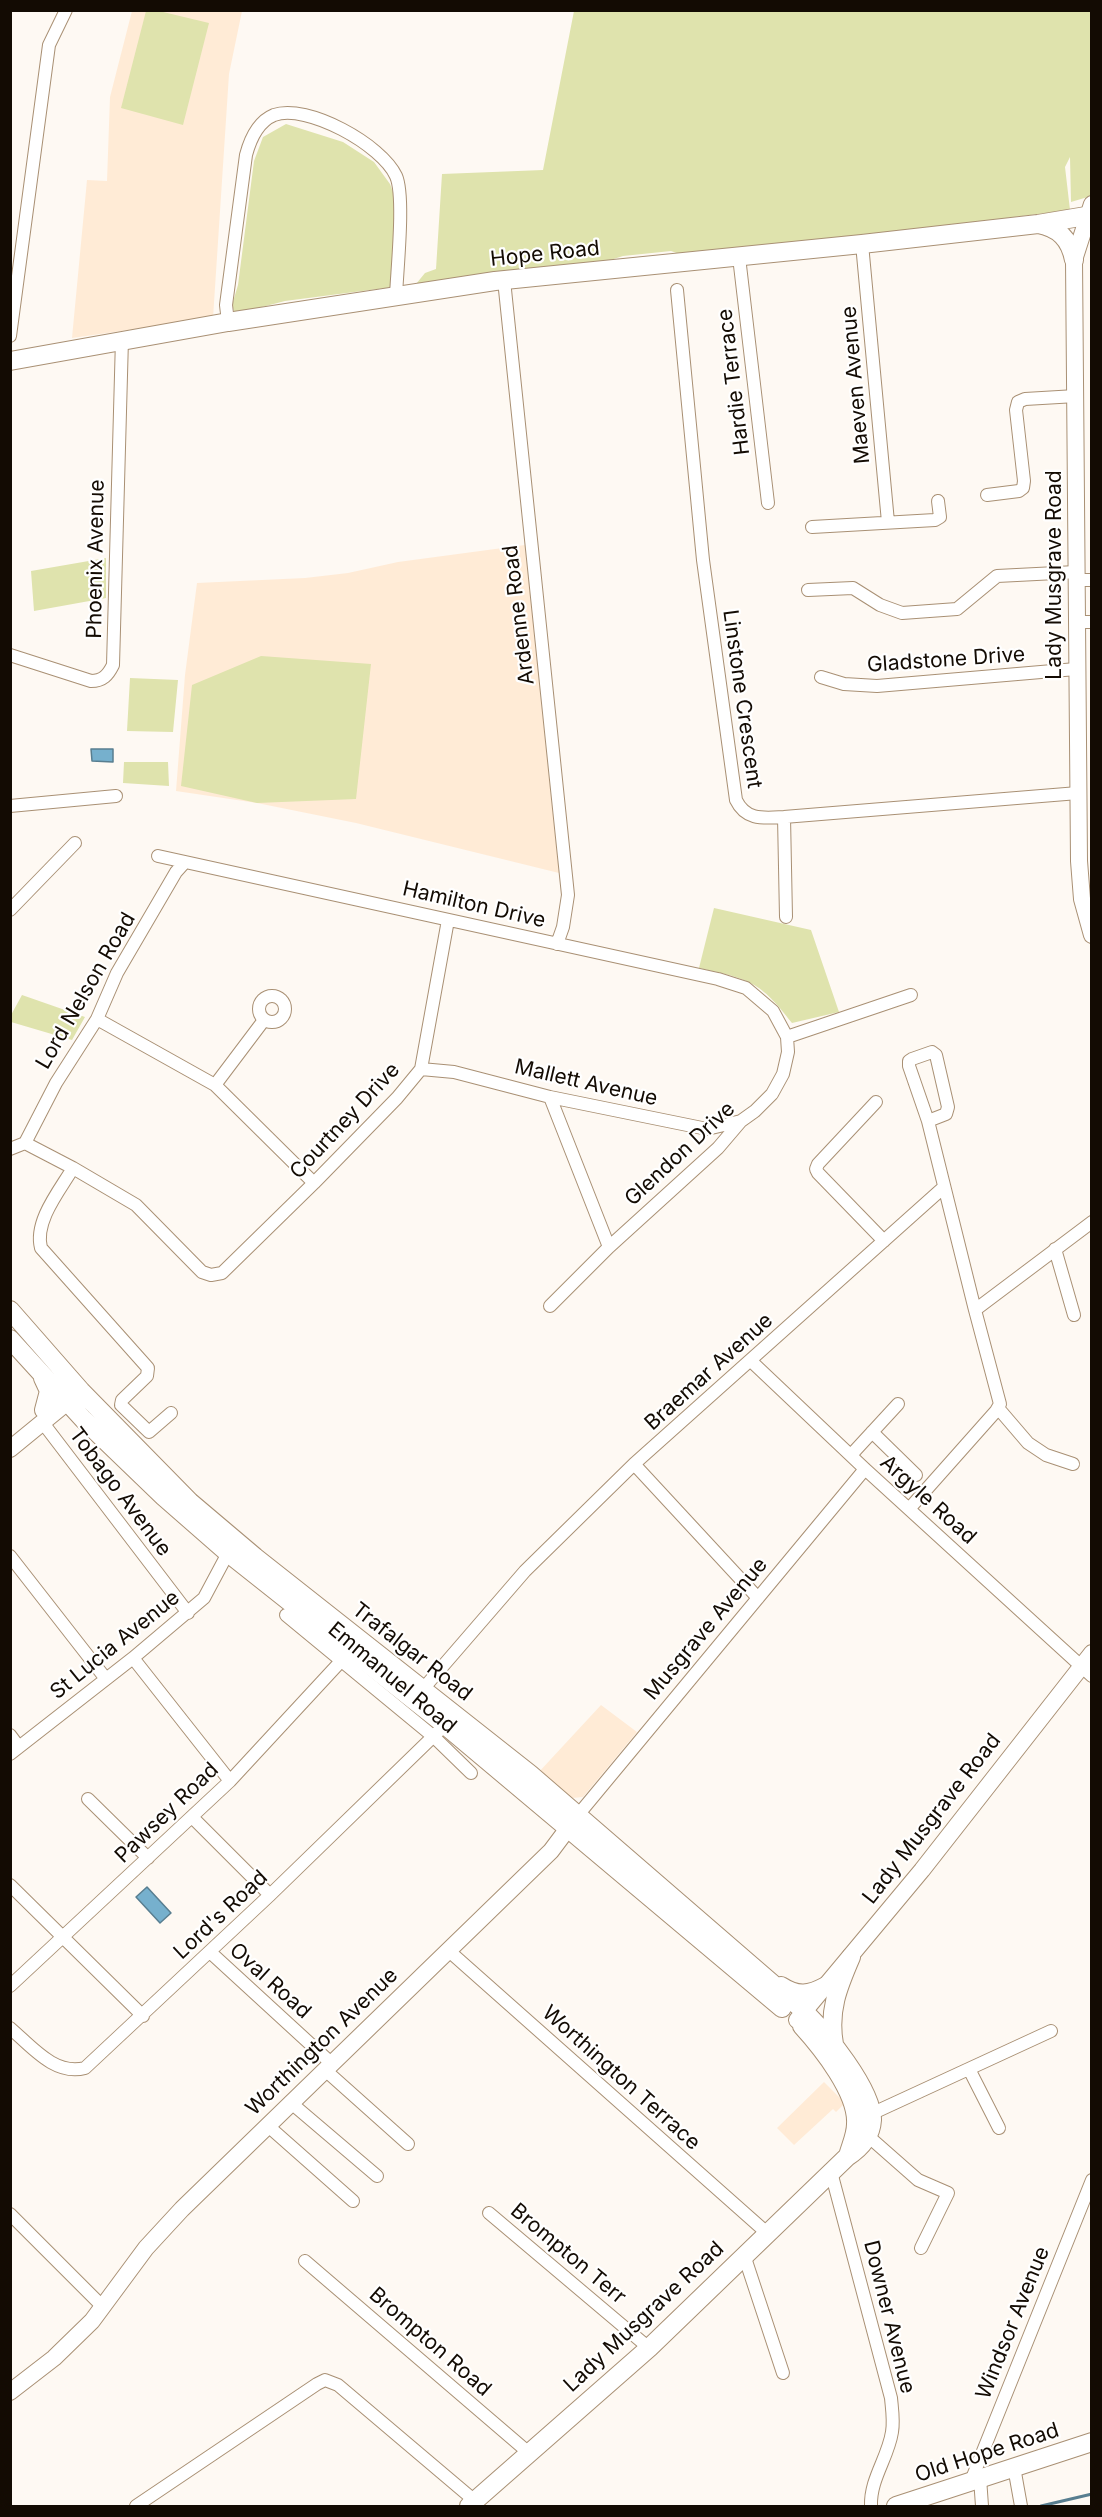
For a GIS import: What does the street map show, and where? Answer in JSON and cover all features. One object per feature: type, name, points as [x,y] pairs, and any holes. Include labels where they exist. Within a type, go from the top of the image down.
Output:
[{"type":"main road","name":"Hope Road","points":[[10,361],[122,339],[504,280],[1038,224],[1090,213]]},
{"type":"main road","name":"Lady Musgrave Road","points":[[1090,213],[1074,260],[1078,501],[1084,622],[1078,793],[1086,842],[1082,899],[1092,934]]},
{"type":"main road","points":[[1038,224],[1059,231],[1067,239],[1074,260]]},
{"type":"main road","name":"Trafalgar Road","points":[[10,1310],[78,1387],[198,1509],[255,1557],[423,1689],[573,1822],[800,2016]]},
{"type":"main road","points":[[10,1339],[82,1419],[164,1497],[228,1553]]},
{"type":"main road","points":[[38,1369],[49,1392],[46,1417]]},
{"type":"main road","points":[[10,1449],[78,1387]]},
{"type":"main road","points":[[10,1436],[46,1417],[62,1412],[69,1412],[82,1419]]},
{"type":"main road","name":"Trafalgar Road","points":[[228,1553],[439,1731],[573,1822],[764,1976],[800,2016]]},
{"type":"main road","name":"Lady Musgrave Road","points":[[800,2016],[1086,1671],[1092,1653]]},
{"type":"main road","name":"Worthington Avenue","points":[[10,2391],[54,2358],[92,2321],[146,2248],[290,2102],[449,1952],[551,1851],[573,1822]]},
{"type":"main road","points":[[834,2044],[831,2015],[850,1957]]},
{"type":"main road","points":[[764,1976],[798,1994],[810,1995],[826,1986]]},
{"type":"main road","points":[[800,2016],[834,2044],[855,2078],[871,2114],[868,2136]]},
{"type":"main road","points":[[800,2016],[826,2055],[854,2108],[856,2125],[847,2157]]},
{"type":"main road","name":"Lady Musgrave Road","points":[[472,2504],[649,2348],[831,2172],[860,2148],[868,2136]]},
{"type":"main road","name":"Old Hope Road","points":[[896,2506],[1092,2442]]},
{"type":"street","points":[[10,336],[49,45],[66,10]]},
{"type":"street","points":[[228,322],[226,305],[246,155],[257,128],[274,115],[301,114],[331,125],[365,144],[393,170],[399,188],[396,296]]},
{"type":"street","name":"Maeven Avenue","points":[[862,244],[888,522]]},
{"type":"street","name":"Hardie Terrace","points":[[739,257],[768,503]]},
{"type":"street","name":"Ardenne Road","points":[[504,280],[568,896],[563,927],[557,944]]},
{"type":"street","name":"Linstone Crescent","points":[[676,290],[703,560],[736,800],[745,813],[753,817],[784,817],[1078,793]]},
{"type":"street","name":"Phoenix Avenue","points":[[10,655],[92,681],[105,678],[113,665],[122,339]]},
{"type":"street","points":[[987,495],[1019,491],[1023,488],[1016,410],[1018,402],[1025,399],[1076,396]]},
{"type":"street","points":[[812,527],[939,519],[938,501]]},
{"type":"street","points":[[808,590],[853,588],[880,605],[902,613],[957,609],[997,576],[1081,577]]},
{"type":"street","name":"Gladstone Drive","points":[[821,677],[844,684],[877,686],[1082,674]]},
{"type":"street","points":[[10,806],[116,796]]},
{"type":"street","points":[[784,817],[786,917]]},
{"type":"street","points":[[10,910],[75,843]]},
{"type":"street","name":"Hamilton Drive","points":[[158,855],[746,988],[773,1011],[787,1037]]},
{"type":"street","name":"Lord Nelson Road","points":[[25,1143],[56,1083],[97,1019],[117,973],[176,872],[185,862]]},
{"type":"street","name":"Courtney Drive","points":[[74,1168],[136,1205],[194,1265],[212,1275],[222,1273],[397,1098],[421,1069],[448,920]]},
{"type":"street","points":[[787,1037],[911,995]]},
{"type":"street","points":[[97,1019],[214,1085],[314,1183]]},
{"type":"street","points":[[214,1085],[264,1020]]},
{"type":"street","name":"Glendon Drive","points":[[550,1306],[609,1247],[718,1148],[741,1121],[772,1094],[783,1074],[788,1052],[787,1037]]},
{"type":"street","points":[[909,1509],[998,1408],[999,1395],[975,1310],[928,1121],[909,1061],[932,1052],[936,1055],[948,1107],[946,1114],[928,1121]]},
{"type":"street","name":"Mallett Avenue","points":[[421,1069],[454,1072],[550,1097],[707,1130],[741,1121]]},
{"type":"street","points":[[550,1097],[609,1247]]},
{"type":"street","points":[[876,1102],[818,1164],[816,1169],[884,1241]]},
{"type":"street","points":[[10,1149],[25,1143],[74,1168],[42,1222],[38,1236],[41,1248],[148,1368],[147,1376],[122,1400],[121,1405],[149,1432],[171,1413]]},
{"type":"street","name":"Braemar Avenue","points":[[423,1689],[525,1571],[634,1464],[944,1187]]},
{"type":"street","points":[[975,1310],[1092,1222]]},
{"type":"street","points":[[1055,1249],[1074,1315]]},
{"type":"street","name":"Argyle Road","points":[[751,1361],[865,1469],[1086,1671]]},
{"type":"street","points":[[851,1455],[898,1404]]},
{"type":"street","points":[[998,1408],[1028,1443],[1046,1455],[1073,1464]]},
{"type":"street","name":"Tobago Avenue","points":[[46,1417],[188,1613]]},
{"type":"street","points":[[872,1432],[916,1475]]},
{"type":"street","points":[[634,1464],[758,1598]]},
{"type":"street","name":"Musgrave Avenue","points":[[573,1822],[865,1469]]},
{"type":"street","name":"St Lucia Avenue","points":[[15,1750],[188,1613],[204,1598],[228,1553]]},
{"type":"street","points":[[10,1557],[106,1679]]},
{"type":"street","name":"Emmanuel Road","points":[[286,1615],[342,1660],[439,1731],[471,1773]]},
{"type":"street","points":[[133,1658],[230,1780]]},
{"type":"street","name":"Pawsey Road","points":[[10,1986],[230,1780],[342,1660]]},
{"type":"street","name":"Lord's Road","points":[[10,2028],[47,2060],[65,2070],[86,2068],[270,1896],[439,1731]]},
{"type":"street","points":[[10,1735],[15,1750]]},
{"type":"street","points":[[88,1799],[148,1858]]},
{"type":"street","points":[[192,1816],[270,1896]]},
{"type":"street","points":[[10,1886],[143,2016]]},
{"type":"street","name":"Oval Road","points":[[210,1952],[408,2144]]},
{"type":"street","name":"Worthington Terrace","points":[[449,1952],[767,2233]]},
{"type":"street","points":[[871,2114],[1052,2031]]},
{"type":"street","points":[[969,2069],[999,2128]]},
{"type":"street","points":[[290,2102],[377,2176]]},
{"type":"street","points":[[267,2125],[353,2201]]},
{"type":"street","points":[[868,2136],[918,2180],[948,2193],[921,2248]]},
{"type":"street","name":"Downer Avenue","points":[[831,2172],[891,2398],[892,2434],[873,2485],[871,2506]]},
{"type":"street","name":"Windsor Avenue","points":[[975,2480],[1092,2180]]},
{"type":"street","name":"Brompton Terr","points":[[489,2213],[649,2348]]},
{"type":"street","points":[[10,2214],[102,2306]]},
{"type":"street","points":[[744,2255],[783,2373]]},
{"type":"street","name":"Brompton Road","points":[[305,2261],[529,2453]]},
{"type":"street","points":[[136,2506],[325,2380],[338,2385],[472,2504]]},
{"type":"street","points":[[1014,2467],[1021,2506]]},
{"type":"street","points":[[975,2480],[982,2506]]},
{"type":"shaded area","points":[[132,11],[242,11],[229,74],[213,318],[72,338],[87,180],[107,181],[110,97]]},
{"type":"shaded area","points":[[525,545],[559,873],[356,823],[257,803],[176,791],[185,675],[197,583],[305,578],[348,573],[398,562]]},
{"type":"shaded area","points":[[601,1705],[637,1732],[583,1797],[572,1798],[538,1773]]},
{"type":"shaded area","points":[[824,2082],[845,2103],[836,2112],[833,2109],[794,2145],[777,2128]]},
{"type":"green space","points":[[146,11],[159,11],[209,23],[183,125],[121,108]]},
{"type":"green space","points":[[574,11],[1091,11],[1091,196],[1071,202],[1070,157],[1065,167],[1070,210],[691,258],[671,251],[623,256],[601,263],[416,284],[425,273],[436,269],[442,174],[543,170]]},
{"type":"green space","points":[[286,124],[343,142],[374,162],[390,184],[396,200],[393,287],[285,301],[235,314],[232,305],[238,285],[254,161],[263,137]]},
{"type":"green space","points":[[106,558],[106,598],[34,611],[31,571]]},
{"type":"green space","points":[[261,656],[371,664],[356,799],[257,803],[181,786],[192,685]]},
{"type":"green space","points":[[130,678],[178,680],[173,732],[127,731]]},
{"type":"green space","points":[[124,762],[168,762],[169,786],[123,783]]},
{"type":"green space","points":[[714,908],[811,930],[839,1012],[792,1023],[771,998],[752,984],[730,975],[699,968]]},
{"type":"green space","points":[[22,995],[85,1017],[72,1040],[11,1022],[11,1015]]},
{"type":"water","points":[[91,749],[113,749],[113,762],[92,761]]},
{"type":"water","points":[[147,1887],[171,1913],[160,1923],[136,1897]]},
{"type":"waterway","points":[[1041,2506],[1092,2494]]}]
